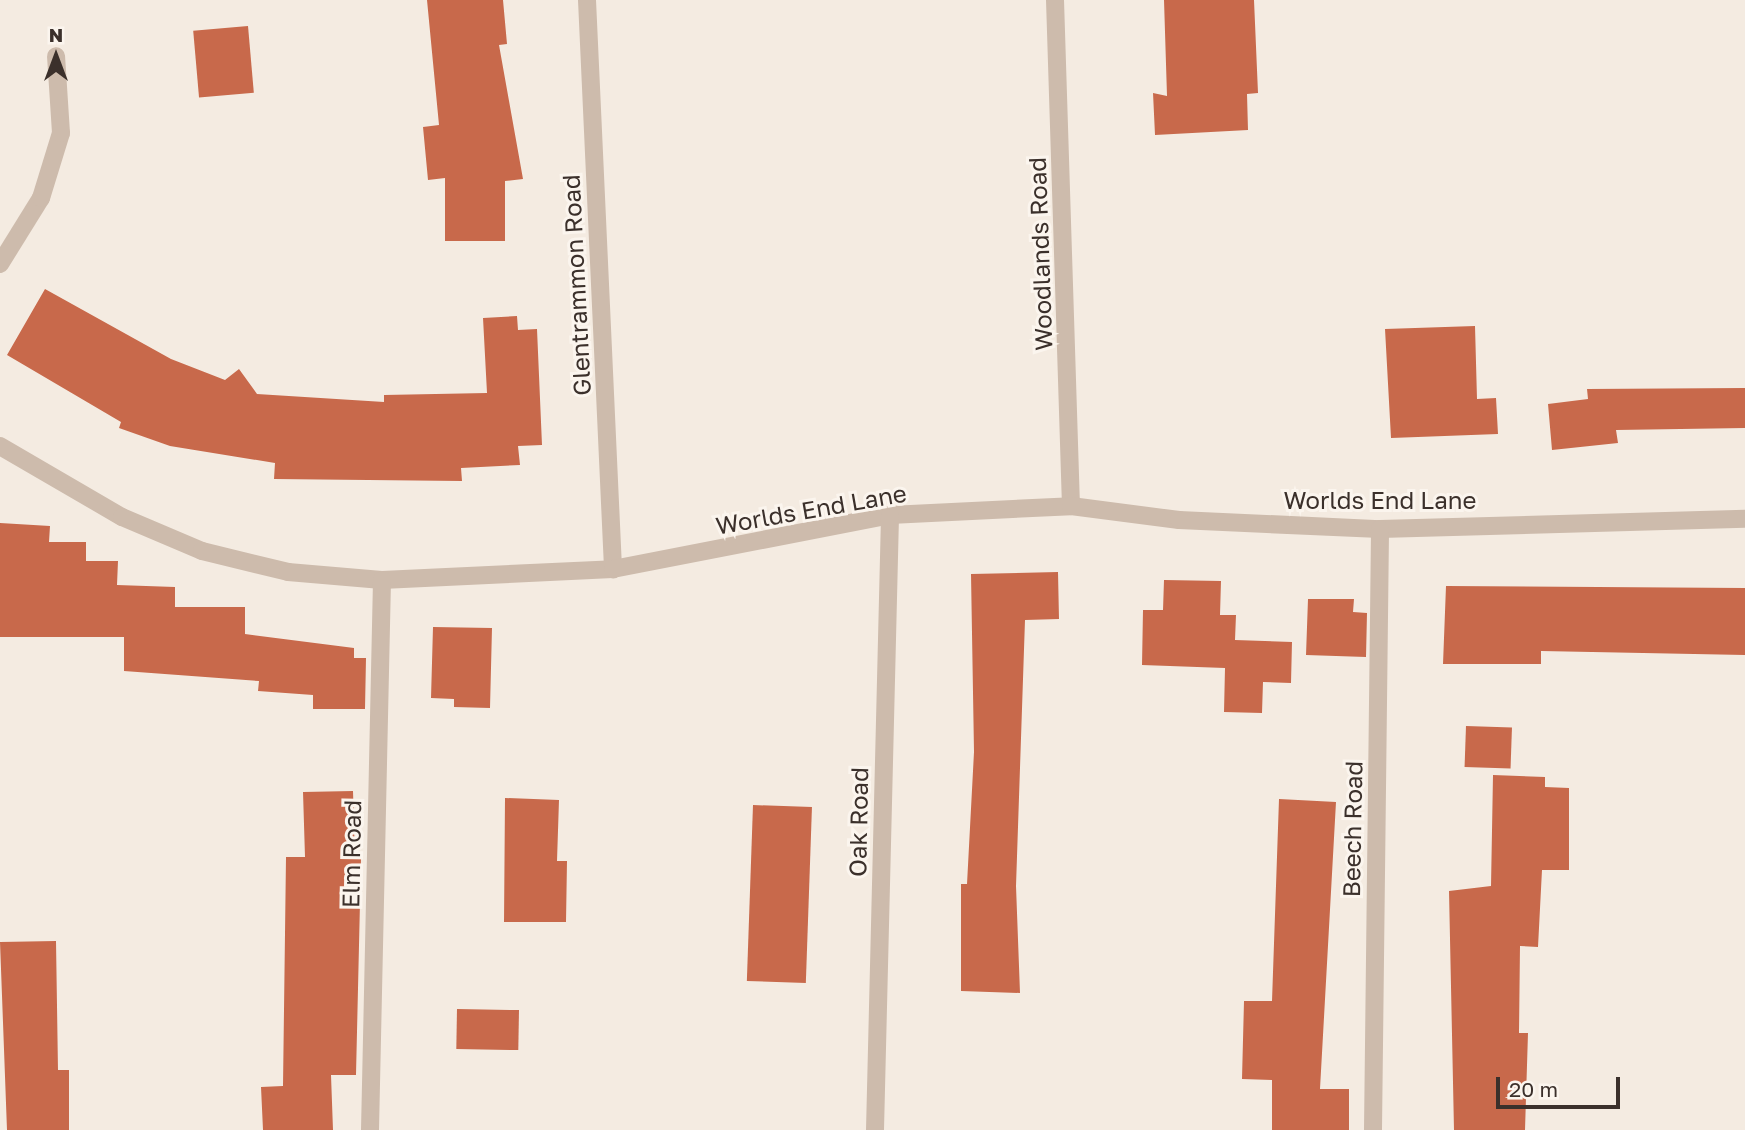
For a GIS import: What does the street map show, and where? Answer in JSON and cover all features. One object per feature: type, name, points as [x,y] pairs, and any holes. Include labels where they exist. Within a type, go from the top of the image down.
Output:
[{"type":"street","name":"Glentrammon Road","points":[[587,0],[613,569]]},
{"type":"street","name":"Woodlands Road","points":[[1055,0],[1071,506]]},
{"type":"street","points":[[0,264],[41,198],[61,132],[57,56]]},
{"type":"street","name":"Worlds End Lane","points":[[0,446],[122,517],[202,551],[288,572],[382,580],[613,569],[890,515],[1071,506],[1179,520],[1380,528],[1745,519]]},
{"type":"street","name":"Oak Road","points":[[874,1130],[890,515]]},
{"type":"street","name":"Beech Road","points":[[1373,1130],[1380,528]]},
{"type":"street","name":"Elm Road","points":[[370,1130],[382,580]]},
{"type":"building","points":[[427,0],[503,0],[507,44],[499,45],[523,179],[505,181],[505,241],[445,241],[445,178],[428,180],[423,127],[439,125]]},
{"type":"building","points":[[1164,0],[1254,0],[1258,93],[1247,94],[1248,130],[1155,135],[1153,93],[1167,96]]},
{"type":"building","points":[[248,26],[254,93],[199,98],[193,31]]},
{"type":"building","points":[[45,289],[171,359],[225,380],[239,369],[257,394],[384,402],[384,395],[487,393],[483,318],[517,316],[518,330],[537,329],[542,445],[518,446],[520,465],[461,468],[462,481],[274,479],[275,463],[170,446],[119,428],[121,422],[7,355]]},
{"type":"building","points":[[1475,326],[1477,399],[1496,398],[1498,434],[1391,438],[1385,329]]},
{"type":"building","points":[[1745,388],[1745,428],[1616,430],[1618,443],[1552,450],[1548,404],[1588,399],[1587,389]]},
{"type":"building","points":[[0,523],[50,526],[49,542],[86,542],[86,561],[118,561],[117,585],[175,587],[175,607],[245,607],[245,634],[354,648],[354,658],[366,658],[365,709],[313,709],[313,695],[258,691],[259,681],[124,671],[124,637],[0,637]]},
{"type":"building","points":[[1058,572],[1059,619],[1025,620],[1016,886],[1020,993],[961,991],[961,884],[967,884],[974,752],[971,574]]},
{"type":"building","points":[[1164,580],[1221,581],[1220,615],[1236,615],[1235,640],[1292,642],[1291,683],[1263,682],[1262,713],[1224,712],[1225,668],[1142,665],[1143,610],[1163,610]]},
{"type":"building","points":[[1446,586],[1745,588],[1745,655],[1541,651],[1541,664],[1443,664]]},
{"type":"building","points":[[1308,599],[1354,599],[1353,612],[1367,613],[1366,657],[1306,655]]},
{"type":"building","points":[[433,627],[492,628],[490,708],[454,707],[454,699],[431,698]]},
{"type":"building","points":[[1466,726],[1512,728],[1511,769],[1465,767]]},
{"type":"building","points":[[1493,775],[1545,777],[1545,787],[1569,788],[1569,870],[1542,870],[1538,947],[1520,946],[1519,1033],[1528,1033],[1525,1130],[1454,1130],[1449,891],[1491,886]]},
{"type":"building","points":[[353,791],[355,858],[361,859],[356,1075],[331,1075],[333,1130],[263,1130],[261,1087],[283,1086],[286,857],[305,857],[303,792]]},
{"type":"building","points":[[505,798],[559,800],[557,861],[567,861],[566,922],[504,922]]},
{"type":"building","points":[[1279,799],[1336,802],[1320,1089],[1349,1089],[1349,1130],[1272,1130],[1272,1080],[1242,1079],[1244,1001],[1272,1001]]},
{"type":"building","points":[[753,805],[812,807],[806,983],[747,981]]},
{"type":"building","points":[[56,941],[58,1070],[69,1070],[69,1130],[7,1130],[0,942]]},
{"type":"building","points":[[457,1009],[519,1010],[518,1050],[456,1049]]}]
